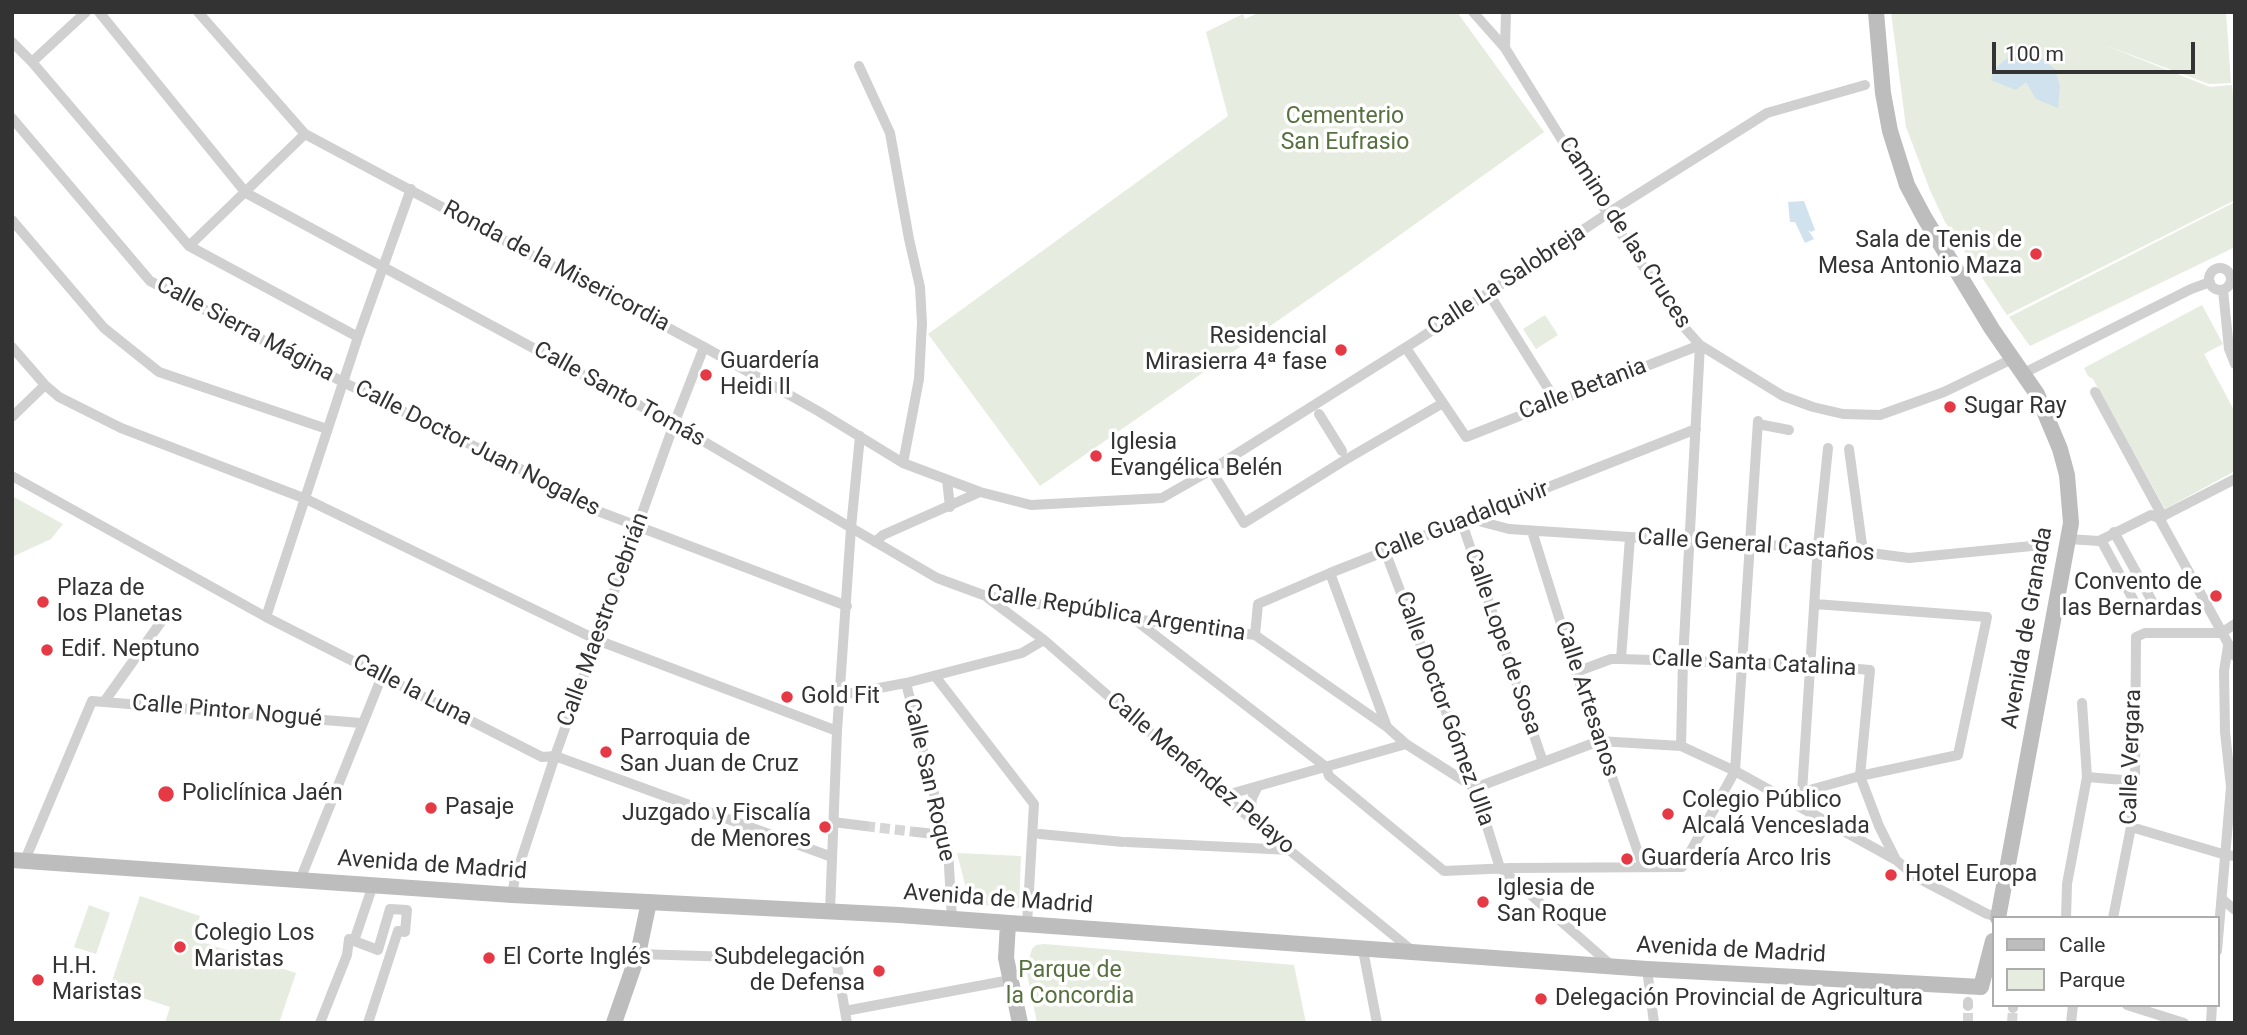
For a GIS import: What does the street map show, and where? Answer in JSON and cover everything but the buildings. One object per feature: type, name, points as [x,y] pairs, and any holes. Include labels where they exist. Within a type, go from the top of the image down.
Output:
[{"type":"street","points":[[32,62],[86,12]]},
{"type":"street","points":[[99,12],[246,193]]},
{"type":"street","name":"Ronda de la Misericordia","points":[[198,12],[305,134],[704,347],[903,463],[980,492],[1031,505],[1162,498],[1211,470]]},
{"type":"street","name":"Camino de las Cruces","points":[[1473,12],[1506,48],[1608,214],[1683,326],[1700,345],[1793,400],[1843,414],[1880,415],[1944,392],[2014,358]]},
{"type":"street","points":[[1506,12],[1506,48]]},
{"type":"street","name":"Avenida de Granada","points":[[1876,12],[1882,93],[1890,131],[1907,185],[1992,329],[2014,358],[2040,401],[2060,449],[2067,475],[2071,523],[1998,916]]},
{"type":"street","points":[[12,42],[189,246],[358,337]]},
{"type":"street","points":[[859,66],[890,133],[920,287],[922,323],[919,379],[903,463]]},
{"type":"street","name":"Calle La Salobreja","points":[[1211,470],[1406,348],[1767,113],[1865,85]]},
{"type":"street","name":"Calle Sierra Mágina","points":[[12,118],[150,281],[343,382]]},
{"type":"street","points":[[189,246],[305,134]]},
{"type":"street","points":[[266,617],[358,337],[411,189]]},
{"type":"street","name":"Calle Santo Tomás","points":[[246,193],[674,424],[851,528]]},
{"type":"street","points":[[12,220],[104,328],[159,372],[327,429]]},
{"type":"street","points":[[2217,269],[2232,271],[2231,283],[2223,290],[2216,289],[2210,282],[2212,273],[2217,269]]},
{"type":"street","points":[[2024,373],[2210,282]]},
{"type":"street","points":[[2223,290],[2229,349],[2235,364]]},
{"type":"street","points":[[1489,294],[1556,401]]},
{"type":"street","points":[[1681,746],[1700,345]]},
{"type":"street","name":"Calle Betania","points":[[1443,403],[1466,437],[1700,345]]},
{"type":"street","points":[[12,347],[59,397],[121,428],[306,499],[557,623],[597,640],[837,732]]},
{"type":"street","name":"Calle Maestro Cebrián","points":[[512,895],[515,878],[555,756],[704,347]]},
{"type":"street","points":[[1211,470],[1244,523],[1443,403],[1406,348]]},
{"type":"street","name":"Calle Doctor Juan Nogales","points":[[343,382],[543,480],[595,510],[847,606]]},
{"type":"street","points":[[12,417],[45,385]]},
{"type":"street","points":[[2095,392],[2235,656]]},
{"type":"street","points":[[1319,414],[1342,451]]},
{"type":"street","points":[[1134,619],[1326,767],[1329,776],[1444,871],[1682,867],[1735,771],[1758,422],[1789,430]]},
{"type":"street","name":"Calle Guadalquivir","points":[[1255,635],[1258,604],[1696,429]]},
{"type":"street","points":[[830,911],[837,732],[860,436]]},
{"type":"street","points":[[1802,792],[1818,545],[1828,448]]},
{"type":"street","points":[[1849,449],[1863,552]]},
{"type":"street","name":"Calle la Luna","points":[[12,476],[266,617],[542,757],[555,756],[832,858]]},
{"type":"street","points":[[2068,539],[2101,540],[2151,515],[2161,518],[2235,479]]},
{"type":"street","points":[[947,480],[950,507]]},
{"type":"street","points":[[875,542],[980,492]]},
{"type":"street","name":"Calle General Castaños","points":[[1466,521],[1532,531],[1750,545],[1818,545],[1909,558],[2042,545]]},
{"type":"street","name":"Calle Lope de Sosa","points":[[1466,521],[1543,762]]},
{"type":"street","name":"Calle República Argentina","points":[[851,528],[937,578],[986,596],[1255,635],[1387,727],[1406,744],[1475,788]]},
{"type":"street","name":"Calle Artesanos","points":[[1532,531],[1576,672],[1643,867]]},
{"type":"street","points":[[2101,540],[2134,601],[2145,613],[2152,601],[2114,532]]},
{"type":"street","points":[[1621,659],[1630,537]]},
{"type":"street","name":"Calle Doctor Gómez Ulla","points":[[1385,551],[1475,788],[1500,868]]},
{"type":"street","points":[[1330,573],[1387,727]]},
{"type":"street","name":"Calle Menéndez Pelayo","points":[[986,596],[1044,640],[1255,823],[1414,952]]},
{"type":"street","points":[[1781,798],[1860,776],[1958,755],[1987,617],[1815,604]]},
{"type":"street","points":[[18,860],[98,702],[163,619]]},
{"type":"street","points":[[2221,633],[2235,624]]},
{"type":"street","name":"Calle Vergara","points":[[2113,916],[2131,827],[2136,782],[2136,638],[2145,633],[2221,633]]},
{"type":"street","points":[[841,695],[906,683],[1022,653],[1044,640]]},
{"type":"street","points":[[2219,930],[2230,856],[2231,787],[2225,732],[2224,671],[2228,646]]},
{"type":"street","name":"Calle Santa Catalina","points":[[1576,672],[1611,659],[1811,665],[1870,670],[1860,776]]},
{"type":"street","points":[[300,880],[382,676]]},
{"type":"street","points":[[935,676],[1034,804],[1027,924]]},
{"type":"street","name":"Calle San Roque","points":[[906,683],[948,849],[952,919]]},
{"type":"street","name":"Calle Pintor Nogué","points":[[98,702],[361,723]]},
{"type":"street","points":[[2066,916],[2067,884],[2087,777],[2082,703]]},
{"type":"street","points":[[1475,788],[1599,741],[1681,746],[1735,771],[1896,860],[1916,877],[1994,916]]},
{"type":"street","points":[[1223,796],[1406,744]]},
{"type":"street","points":[[1860,776],[1896,860]]},
{"type":"street","points":[[2087,777],[2136,782]]},
{"type":"street","points":[[1853,784],[1884,848],[1802,806],[1807,795],[1853,784]]},
{"type":"street","points":[[1255,823],[1251,807],[1257,788]]},
{"type":"street","points":[[833,822],[865,826]]},
{"type":"street","points":[[2131,827],[2230,856]]},
{"type":"street","points":[[916,832],[944,835]]},
{"type":"street","points":[[1040,834],[1125,842],[1290,850]]},
{"type":"street","name":"Avenida de Madrid","points":[[18,860],[512,895],[1027,924],[1613,967],[1987,987]]},
{"type":"street","points":[[1500,868],[1613,967]]},
{"type":"street","points":[[354,941],[373,885]]},
{"type":"street","points":[[2222,899],[2235,909]]},
{"type":"street","points":[[614,1023],[638,954],[649,902]]},
{"type":"street","points":[[320,1023],[347,955],[349,939],[378,950],[390,909],[407,910],[405,932],[398,931],[368,1023]]},
{"type":"street","points":[[1008,923],[1006,958],[1020,1023]]},
{"type":"street","points":[[1987,987],[1992,949]]},
{"type":"street","points":[[1363,950],[1377,1023]]},
{"type":"street","points":[[638,954],[827,960],[837,964],[846,1017],[1010,980]]},
{"type":"street","points":[[1647,969],[1654,1023]]},
{"type":"street","points":[[2133,1007],[2184,1023]]},
{"type":"green space","name":"Cementerio San Eufrasio","points":[[1260,12],[1457,12],[1544,132],[1040,486],[928,334],[1228,116],[1206,32],[1243,14],[1245,19]]},
{"type":"green space","points":[[1891,12],[2226,12],[2231,83],[2209,84],[2102,44],[2210,87],[2232,85],[2235,118],[2235,200],[2007,315],[1945,222],[1930,190],[1906,127]]},
{"type":"green space","points":[[2235,202],[2235,247],[2030,346],[2009,317]]},
{"type":"green space","points":[[2202,305],[2223,344],[2204,354],[2235,412],[2235,471],[2165,509],[2093,379],[2084,368]]},
{"type":"green space","points":[[1545,315],[1558,335],[1536,349],[1523,329]]},
{"type":"green space","points":[[12,496],[63,524],[51,539],[12,557]]},
{"type":"green space","points":[[957,853],[1021,856],[1019,908],[970,904]]},
{"type":"green space","points":[[140,896],[200,916],[193,939],[296,973],[279,1023],[165,1023],[170,1007],[110,987]]},
{"type":"green space","points":[[89,905],[110,913],[96,954],[74,947]]},
{"type":"green space","name":"Parque de la Concordia","points":[[1036,945],[1294,965],[1306,1023],[1037,1023],[1026,969],[1032,949]]},
{"type":"water","points":[[2019,53],[2037,55],[2055,69],[2060,86],[2058,108],[2036,99],[2026,82],[2016,90],[1991,80],[2000,64]]},
{"type":"water","points":[[1804,201],[1815,230],[1808,230],[1814,239],[1805,243],[1795,222],[1790,222],[1788,202]]},
{"type":"tunnel","points":[[865,826],[916,832]]},
{"type":"tunnel","points":[[1968,1006],[1968,1023]]},
{"type":"tunnel","points":[[2012,1023],[2013,1008]]},
{"type":"place","name":"Sala de Tenis de Mesa Antonio Maza","points":[[2036,254]]},
{"type":"place","name":"Residencial Mirasierra 4ª fase","points":[[1341,350]]},
{"type":"place","name":"Guardería Heidi II","points":[[706,375]]},
{"type":"place","name":"Sugar Ray","points":[[1950,407]]},
{"type":"place","name":"Iglesia Evangélica Belén","points":[[1096,456]]},
{"type":"place","name":"Convento de las Bernardas","points":[[2216,596]]},
{"type":"place","name":"Plaza de los Planetas","points":[[43,602]]},
{"type":"place","name":"Edif. Neptuno","points":[[47,650]]},
{"type":"place","name":"Gold Fit","points":[[787,697]]},
{"type":"place","name":"Parroquia de San Juan de Cruz","points":[[606,752]]},
{"type":"place","name":"Policlínica Jaén","points":[[166,794]]},
{"type":"place","name":"Pasaje","points":[[431,808]]},
{"type":"place","name":"Colegio Público Alcalá Venceslada","points":[[1668,814]]},
{"type":"place","name":"Juzgado y Fiscalía de Menores","points":[[825,827]]},
{"type":"place","name":"Guardería Arco Iris","points":[[1627,859]]},
{"type":"place","name":"Hotel Europa","points":[[1891,875]]},
{"type":"place","name":"Iglesia de San Roque","points":[[1483,902]]},
{"type":"place","name":"Colegio Los Maristas","points":[[180,947]]},
{"type":"place","name":"El Corte Inglés","points":[[489,958]]},
{"type":"place","name":"Subdelegación de Defensa","points":[[879,971]]},
{"type":"place","name":"H.H. Maristas","points":[[38,980]]},
{"type":"place","name":"Delegación Provincial de Agricultura","points":[[1541,999]]}]
